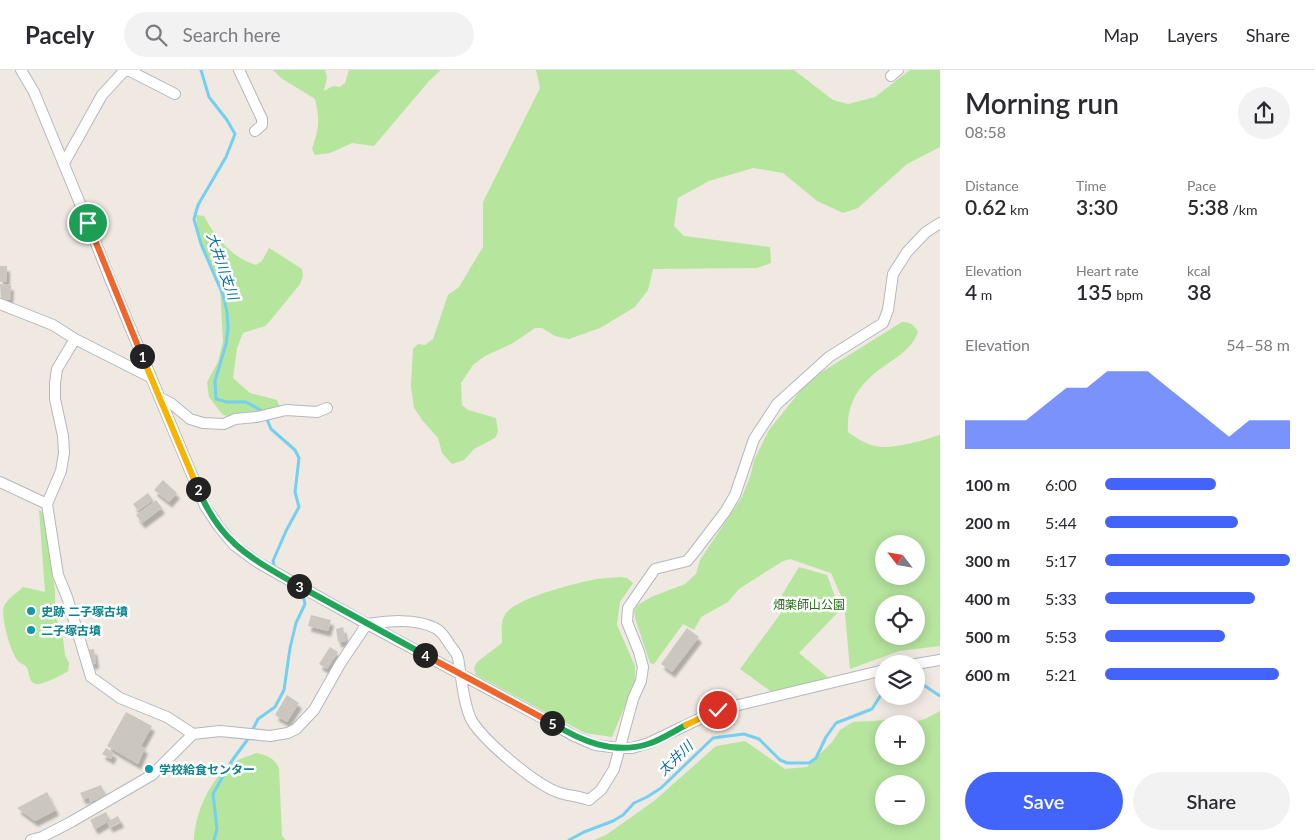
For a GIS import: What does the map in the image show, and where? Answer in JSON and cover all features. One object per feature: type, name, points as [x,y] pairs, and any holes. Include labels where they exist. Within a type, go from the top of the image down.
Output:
[{"type":"street","points":[[21,70],[34,92],[64,163],[150,377],[205,506],[234,545],[257,562],[323,600],[574,736],[595,745],[632,748],[649,743],[718,710],[875,672]]},
{"type":"street","points":[[64,163],[102,95],[127,70],[175,94]]},
{"type":"street","points":[[239,70],[262,119],[262,125],[255,131]]},
{"type":"street","points":[[31,840],[42,837],[72,822],[152,775],[193,734],[220,731],[270,736],[288,733],[296,729],[314,710],[346,656],[368,624],[384,622],[412,622],[436,628],[443,634],[458,656],[460,674],[471,720],[488,742],[536,780],[559,793],[577,795],[589,800],[601,790],[614,769],[633,699],[641,681],[643,667],[627,622],[628,608],[655,569],[686,561],[725,512],[735,495],[754,439],[777,404],[829,357],[883,322],[888,310],[893,274],[907,252],[926,232],[940,223]]},
{"type":"street","points":[[0,304],[52,325],[150,377]]},
{"type":"street","points":[[75,338],[57,369],[55,399],[63,436],[64,453],[61,471],[47,504],[58,575],[67,597],[91,677],[120,698],[168,717],[193,734]]},
{"type":"street","points":[[159,397],[172,404],[190,419],[203,423],[224,424],[235,419],[257,417],[286,410],[317,412],[328,408]]},
{"type":"street","points":[[0,482],[47,504]]},
{"type":"street","points":[[925,662],[940,660]]},
{"type":"green space","points":[[273,70],[325,70],[327,77],[324,91],[333,86],[340,87],[345,83],[349,70],[441,70],[429,81],[374,146],[352,143],[330,153],[315,155],[312,149],[317,130],[318,113],[315,99],[281,78]]},
{"type":"green space","points":[[536,70],[794,70],[833,100],[848,104],[875,97],[910,70],[940,70],[940,147],[907,164],[858,208],[843,213],[817,201],[783,173],[753,168],[709,181],[678,198],[674,226],[684,236],[770,247],[771,263],[757,268],[653,269],[648,290],[635,307],[600,328],[569,339],[555,336],[542,328],[535,328],[513,343],[485,356],[473,365],[461,383],[462,405],[468,410],[496,418],[498,432],[495,438],[474,449],[464,460],[452,464],[442,453],[438,438],[414,408],[411,386],[413,349],[418,344],[425,345],[433,339],[448,295],[459,287],[483,247],[483,202],[540,88]]},
{"type":"green space","points":[[196,215],[204,216],[213,232],[225,246],[247,262],[256,265],[262,261],[269,248],[302,269],[303,276],[300,284],[270,321],[265,326],[243,333],[237,348],[233,378],[250,393],[277,400],[280,407],[236,420],[222,414],[209,397],[207,382],[218,362],[223,341],[220,286],[200,245]]},
{"type":"green space","points":[[902,322],[912,324],[915,327],[918,332],[912,344],[875,373],[861,387],[849,412],[848,432],[863,442],[881,447],[903,445],[940,435],[940,646],[899,651],[888,655],[875,655],[875,660],[850,669],[844,603],[831,573],[790,559],[783,561],[739,589],[728,602],[701,617],[694,630],[683,624],[654,664],[650,663],[634,611],[638,605],[651,597],[685,584],[696,574],[700,560],[742,497],[754,460],[769,430],[809,380]]},
{"type":"green space","points":[[39,510],[44,513],[58,626],[63,639],[65,655],[69,663],[68,671],[48,681],[36,684],[32,682],[27,668],[18,661],[12,651],[3,611],[8,600],[23,587],[45,592]]},
{"type":"green space","name":"畑薬師山公園","points":[[799,567],[827,575],[840,610],[799,653],[830,679],[773,693],[740,669],[781,613],[782,595]]},
{"type":"green space","points":[[627,578],[633,583],[620,602],[617,625],[635,666],[635,682],[612,737],[585,733],[476,675],[474,668],[477,662],[502,643],[503,620],[506,613],[513,607],[535,596],[562,587],[597,579]]},
{"type":"green space","points":[[940,711],[940,840],[594,840],[606,835],[654,801],[716,746],[745,741],[785,769],[807,767],[832,742],[840,730],[853,722],[875,721],[875,765],[925,765],[925,719]]},
{"type":"green space","points":[[256,753],[270,758],[279,768],[282,836],[286,840],[194,840],[200,810],[214,782],[228,766]]},
{"type":"building","points":[[0,266],[7,266],[7,282],[0,282]]},
{"type":"building","points":[[0,284],[11,285],[10,300],[1,299]]},
{"type":"building","points":[[163,480],[177,493],[169,502],[154,490]]},
{"type":"building","points":[[148,493],[153,500],[138,511],[133,504]]},
{"type":"building","points":[[156,500],[162,508],[142,523],[136,515]]},
{"type":"building","points":[[311,615],[331,620],[328,631],[308,626]]},
{"type":"building","points":[[343,627],[346,641],[338,642],[336,629]]},
{"type":"building","points":[[687,628],[699,637],[672,672],[661,664]]},
{"type":"building","points":[[330,647],[338,652],[327,669],[319,664]]},
{"type":"building","points":[[94,649],[96,663],[91,664],[88,650]]},
{"type":"building","points":[[287,695],[299,703],[287,722],[275,715]]},
{"type":"building","points":[[126,712],[152,726],[141,746],[145,748],[138,764],[107,746]]},
{"type":"building","points":[[106,748],[114,753],[111,759],[102,754]]},
{"type":"building","points":[[101,785],[106,796],[90,802],[89,797],[83,799],[80,793]]},
{"type":"building","points":[[47,792],[56,810],[35,821],[17,808]]},
{"type":"building","points":[[106,812],[109,818],[106,820],[107,822],[95,829],[90,820]]},
{"type":"building","points":[[118,816],[121,822],[110,827],[107,822]]},
{"type":"waterway","name":"大井川支川","points":[[201,70],[209,97],[227,120],[235,134],[226,157],[198,205],[194,219],[201,244],[223,295],[227,312],[226,344],[215,381],[216,399],[227,402],[246,402],[264,412],[271,429],[295,450],[299,458],[295,492],[299,507],[273,561],[275,569]]},
{"type":"waterway","name":"大井川支川","points":[[214,840],[217,829],[213,794],[231,762],[248,739],[258,719],[275,707],[284,690],[296,623],[305,604],[303,595],[292,587]]},
{"type":"waterway","name":"太井川","points":[[925,686],[940,696]]},
{"type":"waterway","name":"太井川","points":[[569,840],[623,815],[634,803],[661,788],[713,738],[744,734],[759,739],[780,760],[787,763],[809,763],[816,758],[826,737],[836,723],[872,709],[875,704]]},
{"type":"place","name":"史跡 二子塚古墳","points":[[31,611]]},
{"type":"place","name":"二子塚古墳","points":[[31,630]]},
{"type":"place","name":"学校給食センター","points":[[149,769]]},
{"type":"route","points":[[88,223],[150,377],[205,506],[234,545],[257,562],[323,600],[574,736],[595,745],[632,748],[649,743],[718,710]]}]
